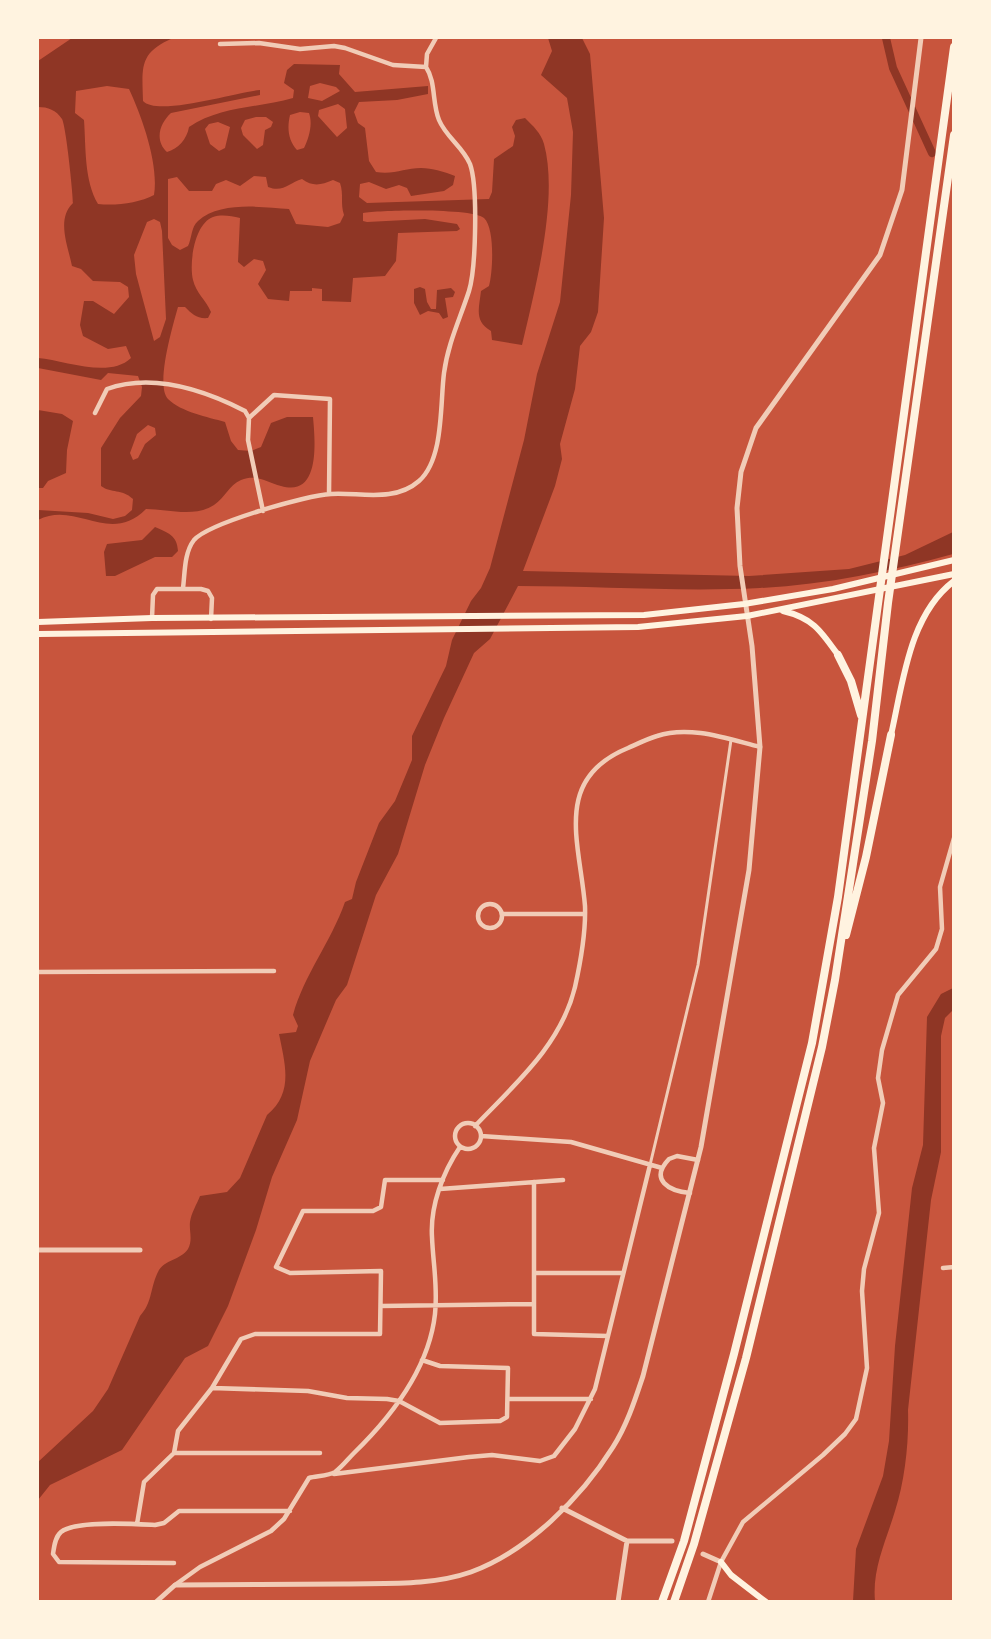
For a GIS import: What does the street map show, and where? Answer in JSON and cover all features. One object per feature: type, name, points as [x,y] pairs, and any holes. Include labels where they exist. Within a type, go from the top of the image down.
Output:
[{"type":"highway","points":[[662,1602],[684,1540],[734,1354],[812,1043],[838,897],[954,47]]},
{"type":"highway","points":[[674,1602],[694,1544],[746,1359],[822,1047],[835,980],[872,741],[888,603],[954,135]]},
{"type":"highway","points":[[838,655],[851,681],[862,718]]},
{"type":"highway","points":[[835,980],[866,857],[891,735]]},
{"type":"main road","points":[[38,622],[152,618],[644,615],[744,604],[833,589],[954,560]]},
{"type":"main road","points":[[38,634],[383,629],[547,630],[638,627],[747,616],[954,574]]},
{"type":"main road","points":[[891,735],[909,655],[927,610],[943,589],[954,581]]},
{"type":"main road","points":[[780,610],[801,615],[818,628],[838,655]]},
{"type":"main road","points":[[721,1562],[731,1575],[766,1602]]},
{"type":"street","points":[[183,588],[187,555],[195,540],[228,520],[329,494],[390,494],[420,481],[432,459],[440,432],[448,344],[472,279],[474,191],[470,164],[440,121],[426,67],[427,54],[436,38]]},
{"type":"street","points":[[175,1586],[411,1583],[470,1572],[504,1556],[536,1534],[588,1482],[613,1447],[631,1411],[643,1376],[698,1160],[749,870],[760,747],[752,646],[740,566],[738,490],[741,472],[756,428],[880,255],[902,190],[921,38]]},
{"type":"street","points":[[220,44],[259,43],[300,48],[334,46],[393,65],[426,67]]},
{"type":"street","points":[[95,413],[107,389],[130,383],[188,388],[245,411],[249,418],[248,440],[263,511]]},
{"type":"street","points":[[249,418],[274,395],[330,399],[329,494]]},
{"type":"street","points":[[152,618],[153,595],[157,589],[183,588],[208,591],[212,598],[211,619]]},
{"type":"street","points":[[476,1125],[536,1063],[567,1011],[581,958],[585,914],[574,825],[576,804],[584,782],[601,761],[659,735],[688,732],[760,747]]},
{"type":"street","points":[[156,1602],[200,1568],[271,1531],[290,1511],[309,1478],[492,1455],[540,1461],[554,1456],[575,1429],[591,1399],[608,1335],[698,965],[731,740]]},
{"type":"street","points":[[708,1602],[721,1562],[743,1522],[823,1455],[846,1434],[856,1419],[867,1368],[862,1291],[864,1269],[879,1213],[874,1148],[883,1103],[878,1078],[882,1050],[898,995],[936,949],[942,929],[940,887],[954,838]]},
{"type":"street","points":[[490,904],[498,907],[502,914],[501,921],[492,928],[482,924],[479,917],[480,910],[490,904]]},
{"type":"street","points":[[502,914],[585,914]]},
{"type":"street","points":[[38,972],[274,971]]},
{"type":"street","points":[[468,1123],[476,1125],[481,1136],[476,1147],[468,1149],[460,1147],[454,1137],[457,1129],[468,1123]]},
{"type":"street","points":[[481,1136],[571,1142],[662,1168]]},
{"type":"street","points":[[333,1474],[366,1441],[399,1401],[422,1360],[435,1304],[436,1260],[432,1236],[440,1189],[447,1167],[460,1147]]},
{"type":"street","points":[[690,1193],[675,1191],[666,1186],[661,1178],[662,1168],[669,1159],[677,1156],[698,1160]]},
{"type":"street","points":[[137,1524],[144,1482],[174,1453],[178,1431],[212,1388],[241,1339],[255,1334],[380,1334],[381,1271],[290,1273],[276,1267],[303,1211],[373,1211],[381,1207],[386,1180],[443,1180]]},
{"type":"street","points":[[440,1189],[563,1180]]},
{"type":"street","points":[[534,1182],[534,1334],[608,1335]]},
{"type":"street","points":[[38,1250],[140,1250]]},
{"type":"street","points":[[943,1268],[954,1267]]},
{"type":"street","points":[[534,1273],[622,1273]]},
{"type":"street","points":[[381,1305],[534,1304]]},
{"type":"street","points":[[212,1388],[308,1391],[347,1398],[399,1401],[440,1423],[500,1421],[507,1418],[508,1368],[440,1366],[422,1360]]},
{"type":"street","points":[[509,1400],[591,1399]]},
{"type":"street","points":[[174,1453],[321,1453]]},
{"type":"street","points":[[562,1508],[627,1541],[672,1541]]},
{"type":"street","points":[[174,1563],[59,1562],[53,1554],[54,1543],[61,1532],[76,1526],[164,1523],[178,1511],[290,1511]]},
{"type":"street","points":[[618,1602],[627,1541]]},
{"type":"street","points":[[703,1554],[721,1562]]},
{"type":"shaded area","points":[[72,38],[173,38],[148,55],[142,78],[143,101],[151,105],[180,105],[260,90],[260,95],[171,113],[160,132],[161,142],[167,152],[178,146],[186,136],[189,127],[201,120],[227,111],[293,98],[294,90],[284,83],[287,70],[294,64],[340,65],[339,74],[355,92],[428,86],[428,94],[397,100],[359,102],[354,112],[358,123],[365,128],[369,161],[376,172],[388,173],[415,168],[430,169],[455,176],[453,185],[444,191],[411,196],[407,188],[399,185],[386,189],[369,182],[360,184],[359,197],[367,203],[489,199],[492,192],[494,159],[513,146],[515,136],[512,127],[516,120],[525,118],[543,140],[548,166],[549,191],[544,244],[522,345],[492,340],[491,331],[480,319],[481,291],[489,286],[492,261],[490,231],[484,218],[445,211],[363,213],[363,221],[367,222],[425,219],[457,224],[460,229],[457,231],[398,233],[396,261],[385,276],[353,278],[351,302],[322,301],[322,289],[312,288],[312,291],[290,291],[289,301],[268,299],[258,284],[266,270],[263,261],[254,259],[244,267],[238,262],[240,218],[223,215],[213,217],[201,228],[197,236],[192,264],[194,285],[211,312],[208,318],[201,318],[192,314],[185,307],[178,307],[166,354],[164,392],[173,404],[195,414],[225,422],[231,441],[238,450],[251,451],[261,447],[271,423],[287,417],[313,417],[314,452],[309,476],[303,484],[294,487],[281,486],[257,478],[247,478],[233,485],[221,499],[206,509],[180,512],[146,509],[132,519],[119,524],[66,515],[52,515],[38,520],[38,510],[88,513],[113,519],[125,516],[132,510],[133,499],[121,492],[101,486],[101,448],[120,418],[141,396],[142,387],[138,376],[108,373],[101,380],[38,368],[38,358],[99,368],[122,364],[131,358],[126,346],[108,349],[83,336],[80,325],[84,301],[93,301],[114,314],[129,297],[128,287],[120,282],[93,281],[81,269],[72,266],[64,225],[68,209],[73,203],[65,134],[62,119],[57,113],[48,108],[38,107],[38,61]],"holes":[[[320,83],[336,87],[340,91],[322,101],[308,98],[310,86]],[[107,86],[129,89],[152,155],[154,195],[127,203],[98,204],[93,195],[88,174],[84,120],[75,113],[76,91]],[[338,104],[345,109],[347,128],[337,137],[318,116],[319,110]],[[300,112],[309,113],[310,131],[304,148],[297,150],[292,142],[289,129],[290,115]],[[256,117],[266,117],[273,122],[271,127],[265,130],[263,145],[257,149],[243,135],[241,128],[245,120]],[[218,122],[230,127],[225,148],[219,151],[210,144],[205,129],[209,124]],[[254,176],[266,177],[268,187],[273,189],[286,187],[302,179],[317,184],[333,180],[340,183],[344,215],[340,223],[328,227],[296,224],[289,209],[229,208],[218,210],[198,221],[194,226],[188,246],[180,250],[172,245],[168,238],[168,179],[177,177],[189,191],[212,191],[216,184],[226,180],[240,186]],[[154,219],[160,222],[162,231],[166,319],[160,337],[154,341],[136,274],[134,255],[147,222]],[[148,425],[155,428],[156,435],[145,444],[138,458],[133,460],[130,453],[137,434]]]},
{"type":"shaded area","points":[[548,38],[582,38],[590,54],[604,218],[598,312],[591,332],[580,346],[575,389],[560,444],[562,459],[555,486],[523,571],[749,576],[849,569],[905,555],[953,532],[953,554],[858,576],[809,584],[760,588],[518,586],[490,639],[474,653],[444,718],[425,765],[398,854],[376,895],[347,985],[336,1000],[310,1061],[297,1120],[272,1177],[256,1230],[228,1306],[208,1346],[185,1358],[122,1450],[50,1485],[38,1500],[38,1462],[93,1411],[108,1389],[140,1316],[147,1306],[160,1269],[188,1249],[191,1219],[200,1196],[227,1192],[240,1178],[267,1115],[281,1097],[285,1067],[279,1034],[296,1032],[298,1026],[293,1015],[298,1000],[345,902],[352,899],[356,882],[379,823],[395,801],[412,760],[412,736],[446,666],[452,640],[490,568],[524,440],[537,374],[560,302],[571,195],[573,132],[567,98],[541,75],[552,51]]},
{"type":"shaded area","points":[[420,287],[425,289],[427,302],[431,309],[436,309],[437,290],[451,288],[455,292],[453,297],[445,298],[448,317],[443,319],[439,313],[428,311],[420,315],[414,303],[414,289]]},
{"type":"shaded area","points":[[38,410],[62,414],[73,421],[67,450],[66,473],[48,481],[43,488],[38,488]]},
{"type":"shaded area","points":[[155,527],[168,533],[176,541],[178,551],[172,557],[155,557],[115,576],[106,576],[104,552],[107,544],[142,540]]},
{"type":"shaded area","points":[[953,988],[953,1010],[945,1018],[941,1036],[941,1152],[931,1200],[908,1410],[904,1474],[880,1555],[875,1601],[853,1601],[856,1549],[883,1476],[889,1441],[895,1346],[912,1188],[923,1145],[927,1017],[941,994]]},
{"type":"waterway","points":[[886,38],[893,68],[932,153]]}]
